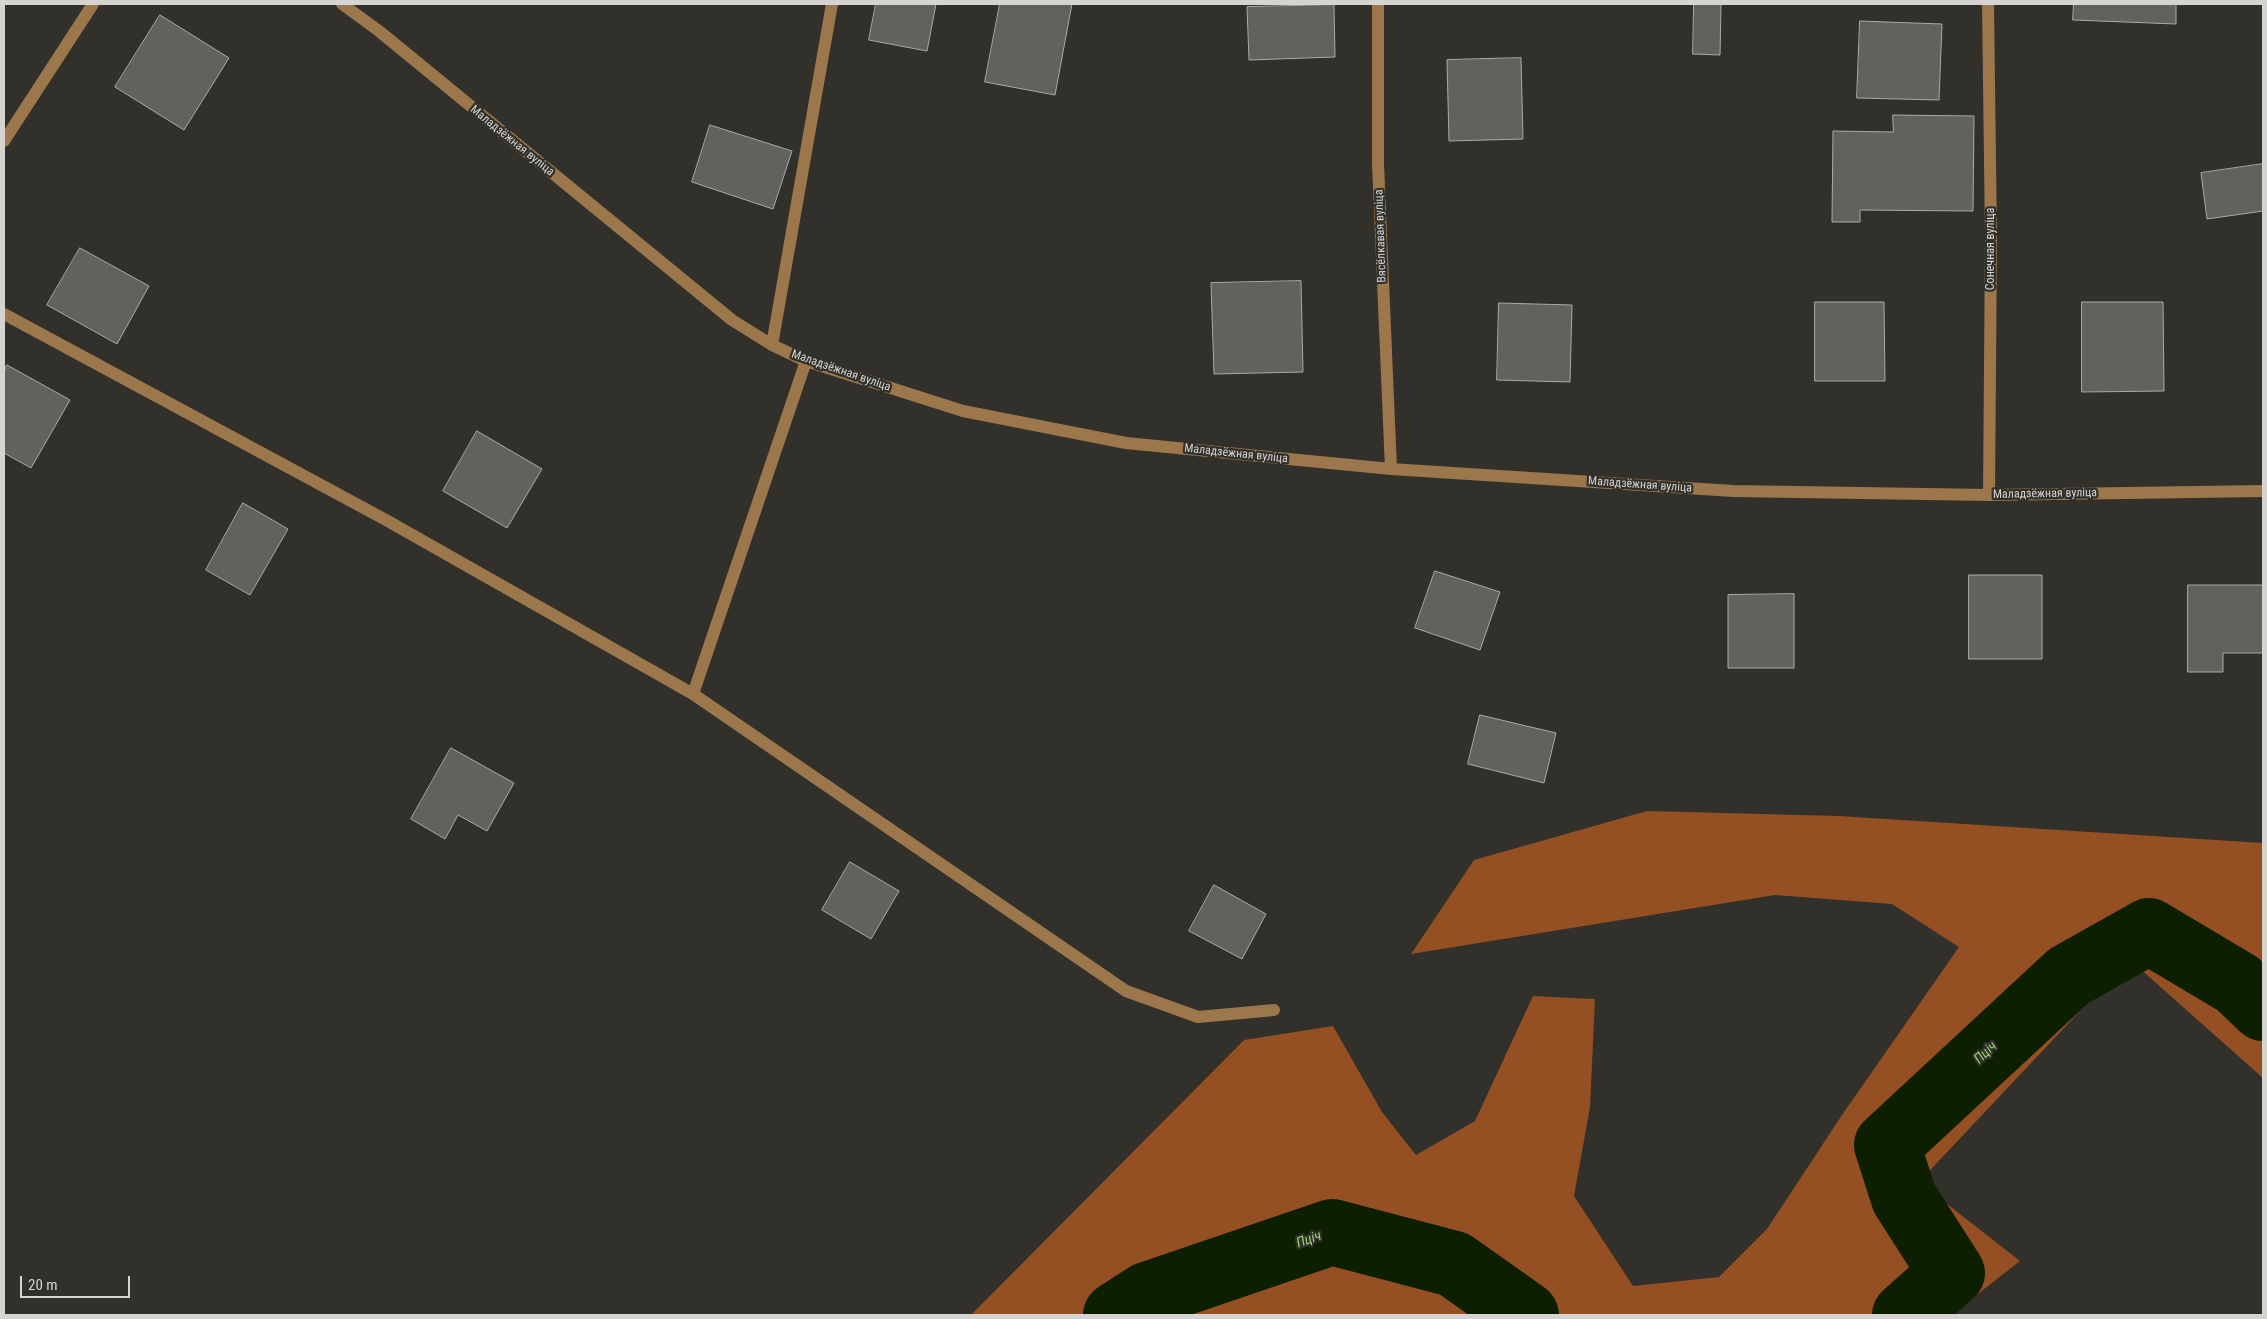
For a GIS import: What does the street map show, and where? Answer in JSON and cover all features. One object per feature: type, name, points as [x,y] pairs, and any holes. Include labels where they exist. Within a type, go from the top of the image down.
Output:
[{"type":"street","points":[[4,141],[93,4]]},
{"type":"street","name":"Маладзёжная вуліца","points":[[342,4],[732,320],[772,345],[806,361],[963,410],[1126,443],[1391,469],[1733,491],[1989,495],[2263,491]]},
{"type":"street","points":[[772,345],[832,4]]},
{"type":"street","name":"Вясёлкавая вуліца","points":[[1378,4],[1378,164],[1391,469]]},
{"type":"street","name":"Сонечная вуліца","points":[[1988,4],[1992,239],[1989,495]]},
{"type":"street","points":[[4,314],[386,520],[693,694],[1126,991],[1198,1017],[1274,1010]]},
{"type":"street","points":[[693,694],[806,361]]},
{"type":"shaded area","points":[[1647,811],[1839,816],[2263,843],[2263,1078],[2129,959],[1919,1182],[2020,1261],[1951,1315],[971,1315],[1244,1040],[1333,1026],[1382,1112],[1416,1155],[1475,1121],[1533,996],[1595,999],[1590,1107],[1574,1196],[1633,1286],[1719,1277],[1767,1229],[1842,1115],[1959,947],[1892,904],[1775,895],[1411,954],[1474,860]]},
{"type":"building","points":[[876,4],[936,4],[927,51],[869,40]]},
{"type":"building","points":[[1000,4],[1072,4],[1055,95],[985,82]]},
{"type":"building","points":[[1694,4],[1721,4],[1720,55],[1693,54]]},
{"type":"building","points":[[2074,4],[2176,4],[2176,24],[2073,20]]},
{"type":"building","points":[[1334,5],[1335,57],[1249,60],[1247,7]]},
{"type":"building","points":[[160,15],[229,58],[184,130],[115,87]]},
{"type":"building","points":[[1860,21],[1942,24],[1939,100],[1857,98]]},
{"type":"building","points":[[1521,58],[1523,139],[1449,141],[1447,60]]},
{"type":"building","points":[[1893,115],[1974,116],[1973,211],[1860,210],[1860,222],[1832,222],[1833,131],[1893,132]]},
{"type":"building","points":[[710,125],[792,151],[773,209],[692,182]]},
{"type":"building","points":[[2263,164],[2263,211],[2207,219],[2201,173]]},
{"type":"building","points":[[80,248],[149,286],[117,344],[47,305]]},
{"type":"building","points":[[1301,281],[1303,372],[1214,374],[1211,283]]},
{"type":"building","points":[[1815,302],[1884,302],[1885,381],[1815,381]]},
{"type":"building","points":[[2082,302],[2163,302],[2164,391],[2082,392]]},
{"type":"building","points":[[1499,303],[1572,305],[1570,382],[1497,380]]},
{"type":"building","points":[[7,365],[70,400],[31,468],[4,453],[4,372]]},
{"type":"building","points":[[477,431],[542,469],[507,528],[443,491]]},
{"type":"building","points":[[243,503],[288,529],[250,595],[206,570]]},
{"type":"building","points":[[1435,571],[1500,592],[1480,650],[1415,628]]},
{"type":"building","points":[[1969,575],[2042,575],[2042,659],[1969,659]]},
{"type":"building","points":[[2188,585],[2263,585],[2263,653],[2223,653],[2223,672],[2188,672]]},
{"type":"building","points":[[1794,594],[1794,668],[1728,668],[1728,595]]},
{"type":"building","points":[[1480,715],[1556,733],[1544,783],[1468,764]]},
{"type":"building","points":[[451,748],[514,783],[487,831],[458,815],[445,839],[411,819]]},
{"type":"building","points":[[850,862],[899,891],[871,939],[822,910]]},
{"type":"building","points":[[1214,885],[1266,914],[1242,959],[1189,931]]},
{"type":"waterway","name":"Пціч","points":[[1905,1315],[1952,1273],[1904,1198],[1887,1145],[2069,976],[2149,931],[2238,984],[2263,1008]]},
{"type":"waterway","name":"Пціч","points":[[1116,1315],[1147,1295],[1332,1232],[1454,1264],[1526,1315]]}]
